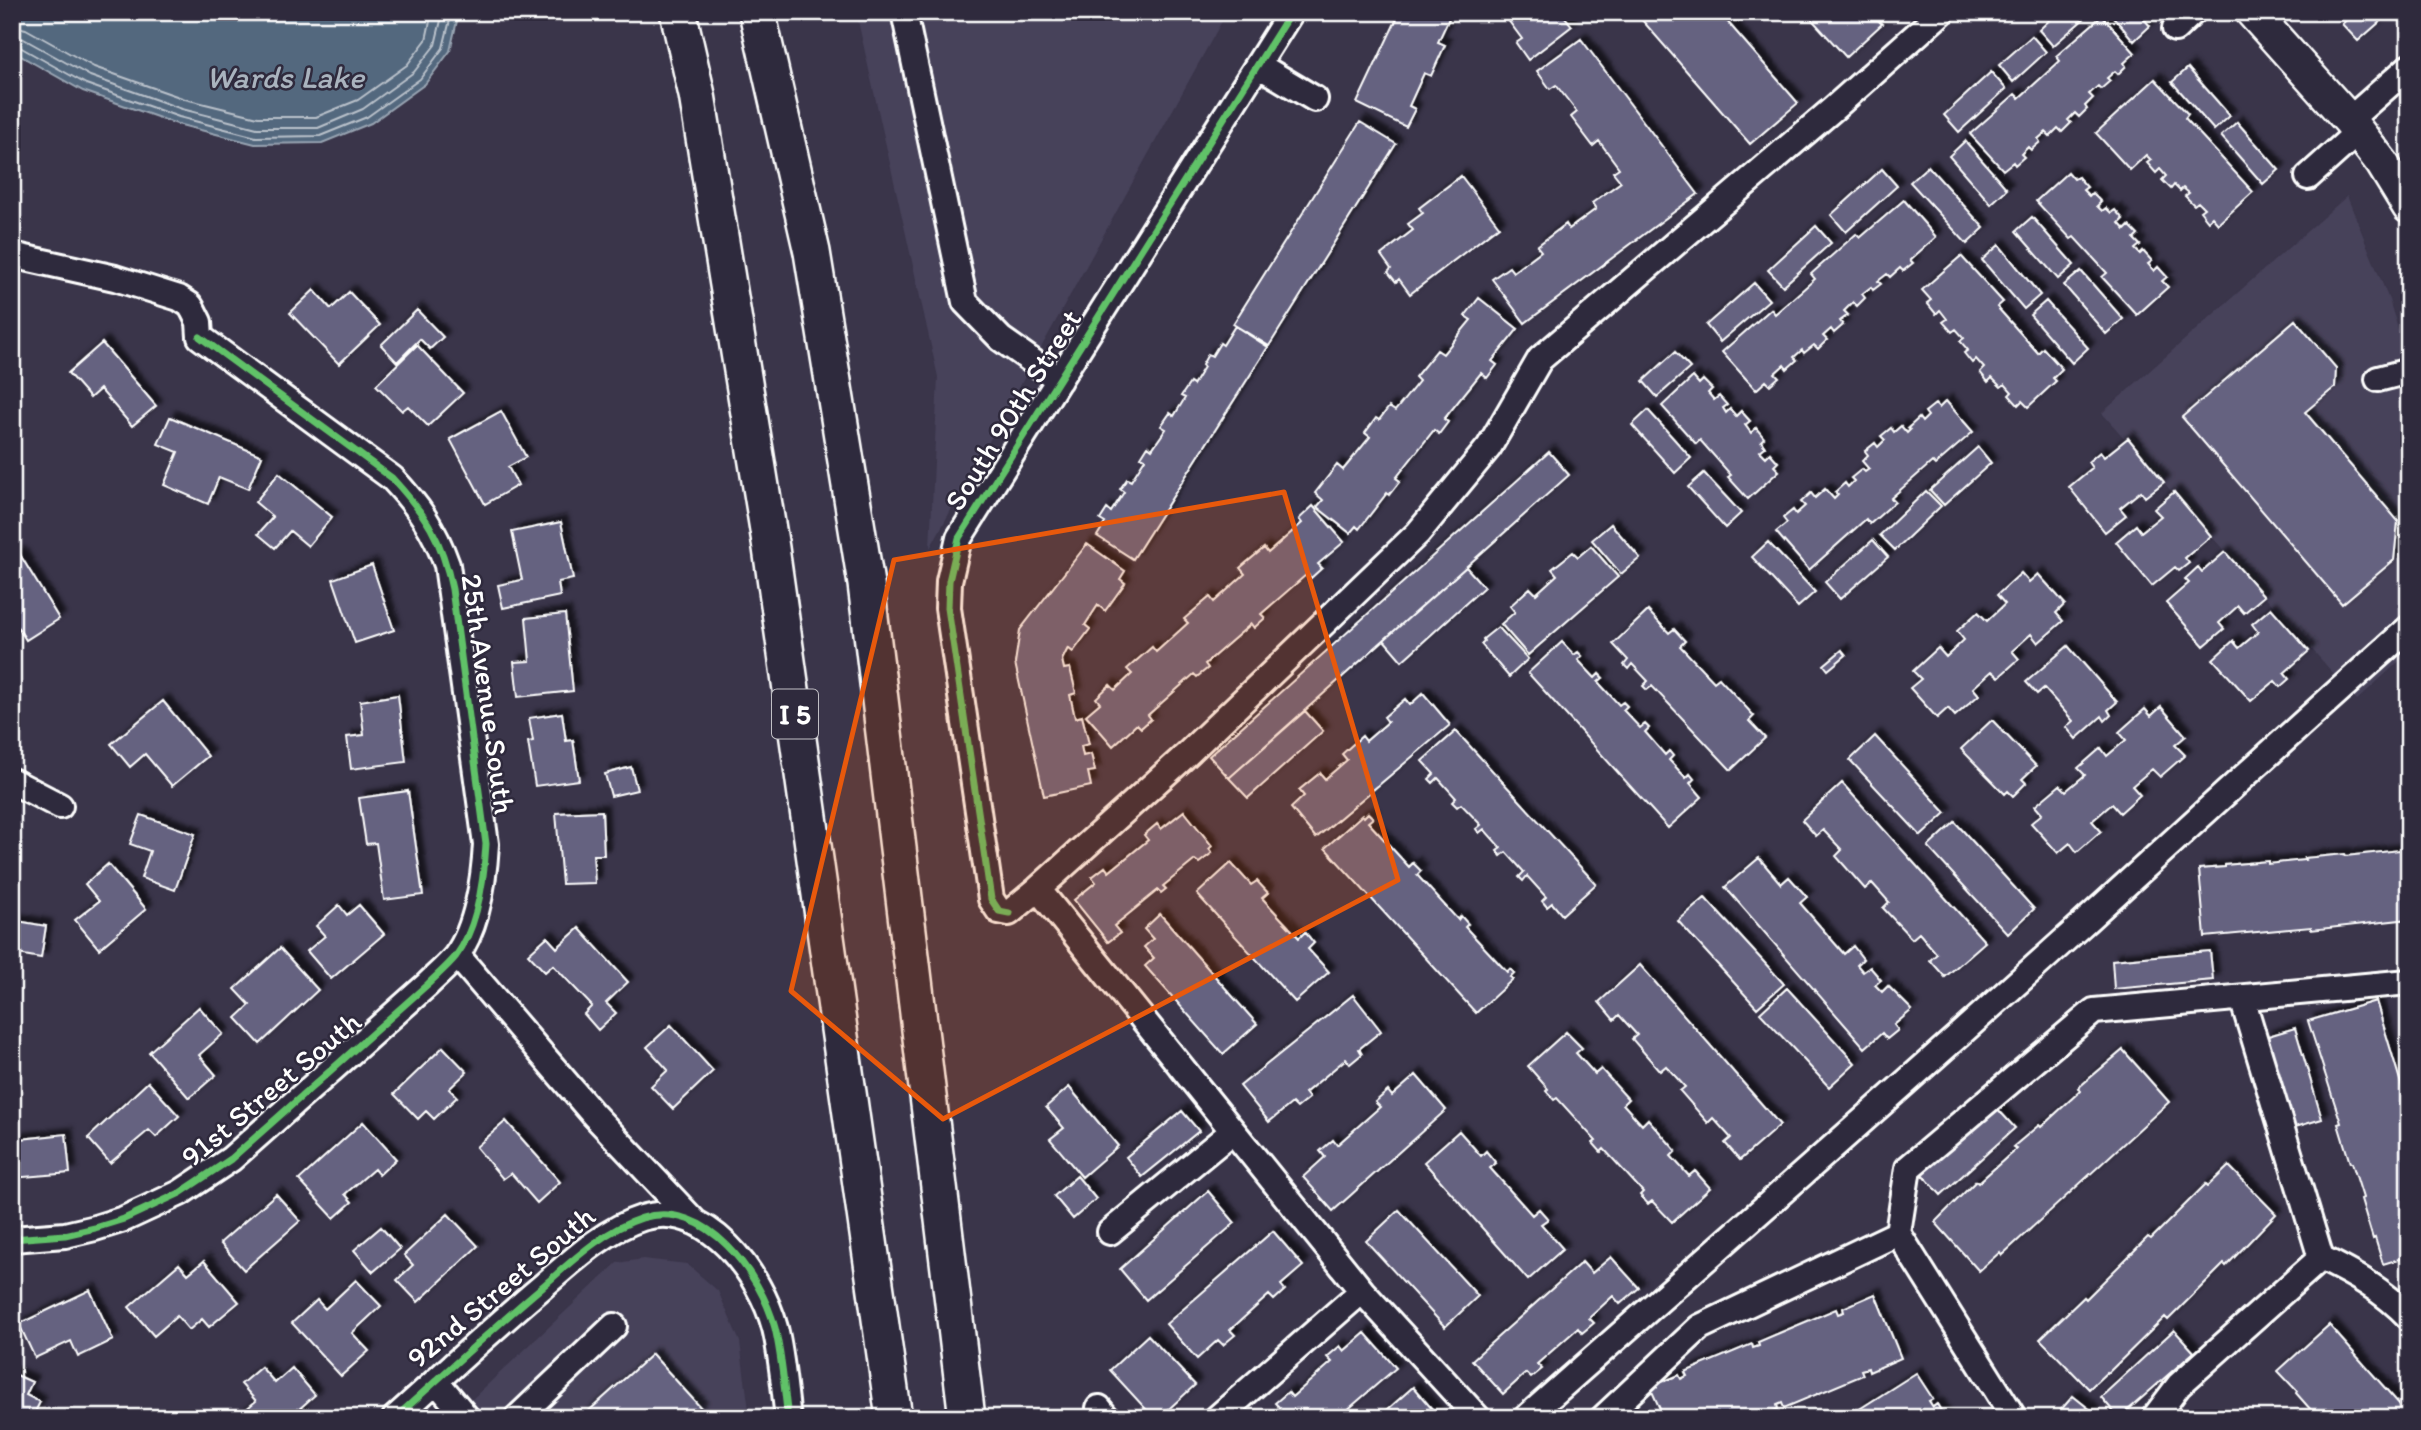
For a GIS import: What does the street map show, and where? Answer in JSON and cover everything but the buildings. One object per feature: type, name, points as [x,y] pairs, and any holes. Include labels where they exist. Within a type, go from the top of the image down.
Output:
[{"type":"highway","name":"I 5","points":[[678,12],[697,95],[771,548],[894,1418]]},
{"type":"highway","points":[[757,12],[812,252],[866,584],[967,1418]]},
{"type":"main road","points":[[2252,12],[2354,126],[2382,163],[2409,206]]},
{"type":"street","points":[[904,12],[965,302],[1001,339],[1059,380]]},
{"type":"street","name":"South 90th Street","points":[[1038,890],[1009,913],[999,911],[991,899],[948,608],[949,581],[959,538],[1291,12]]},
{"type":"street","points":[[1478,1418],[1363,1291],[1038,890],[1184,757],[1418,533],[1489,447],[1540,359],[1743,187],[1942,12]]},
{"type":"street","points":[[2175,29],[2193,12]]},
{"type":"street","points":[[1258,65],[1315,99]]},
{"type":"street","points":[[2308,177],[2408,70]]},
{"type":"street","name":"25th Avenue South","points":[[12,255],[115,278],[179,298],[193,310],[199,322],[200,337],[392,478],[418,506],[438,541],[452,589],[486,844],[485,875],[478,905],[457,956]]},
{"type":"street","points":[[2378,379],[2409,371]]},
{"type":"street","points":[[1526,1418],[1856,1126],[2409,628]]},
{"type":"street","points":[[12,781],[60,806]]},
{"type":"street","points":[[457,956],[593,1114],[694,1221],[722,1240],[747,1269],[767,1307],[774,1328],[783,1417]]},
{"type":"street","name":"91st Street South","points":[[12,1239],[65,1234],[114,1222],[152,1207],[206,1177],[241,1150],[457,956]]},
{"type":"street","points":[[2014,1418],[1898,1233],[1908,1168],[2094,1011],[2409,982]]},
{"type":"street","points":[[2242,998],[2320,1258],[2358,1276],[2385,1293],[2409,1317]]},
{"type":"street","points":[[1110,1232],[1233,1131]]},
{"type":"street","name":"92nd Street South","points":[[395,1418],[546,1283],[605,1237],[630,1222],[659,1214],[694,1221]]},
{"type":"street","points":[[1603,1418],[1700,1327],[1898,1233]]},
{"type":"street","points":[[2154,1418],[2179,1385],[2320,1258]]},
{"type":"street","points":[[1217,1418],[1363,1291]]},
{"type":"street","points":[[517,1418],[614,1326]]},
{"type":"street","points":[[436,1381],[467,1418]]},
{"type":"highlighted area","points":[[1284,492],[1398,880],[943,1119],[791,991],[894,560]]},
{"type":"shaded area","points":[[856,12],[1227,12],[930,548],[938,377]]},
{"type":"shaded area","points":[[2347,196],[2389,300],[2409,364],[2409,652],[2357,700],[2102,413]]},
{"type":"shaded area","points":[[643,1259],[687,1264],[718,1291],[740,1342],[750,1418],[452,1418],[617,1263]]},
{"type":"water","name":"Wards Lake","points":[[12,12],[459,12],[450,51],[425,84],[371,123],[322,143],[255,144],[177,124],[83,91],[12,51]]},
{"type":"cycle path","points":[[1009,913],[999,911],[991,899],[948,608],[949,581],[959,538],[1291,12]]},
{"type":"cycle path","points":[[12,1239],[65,1235],[124,1219],[180,1193],[231,1159],[450,963],[463,945],[478,903],[486,844],[452,589],[438,542],[423,516],[392,478],[200,337]]},
{"type":"cycle path","points":[[395,1418],[589,1248],[628,1223],[666,1215],[688,1219],[709,1230],[744,1265],[757,1286],[775,1328],[788,1418]]}]
